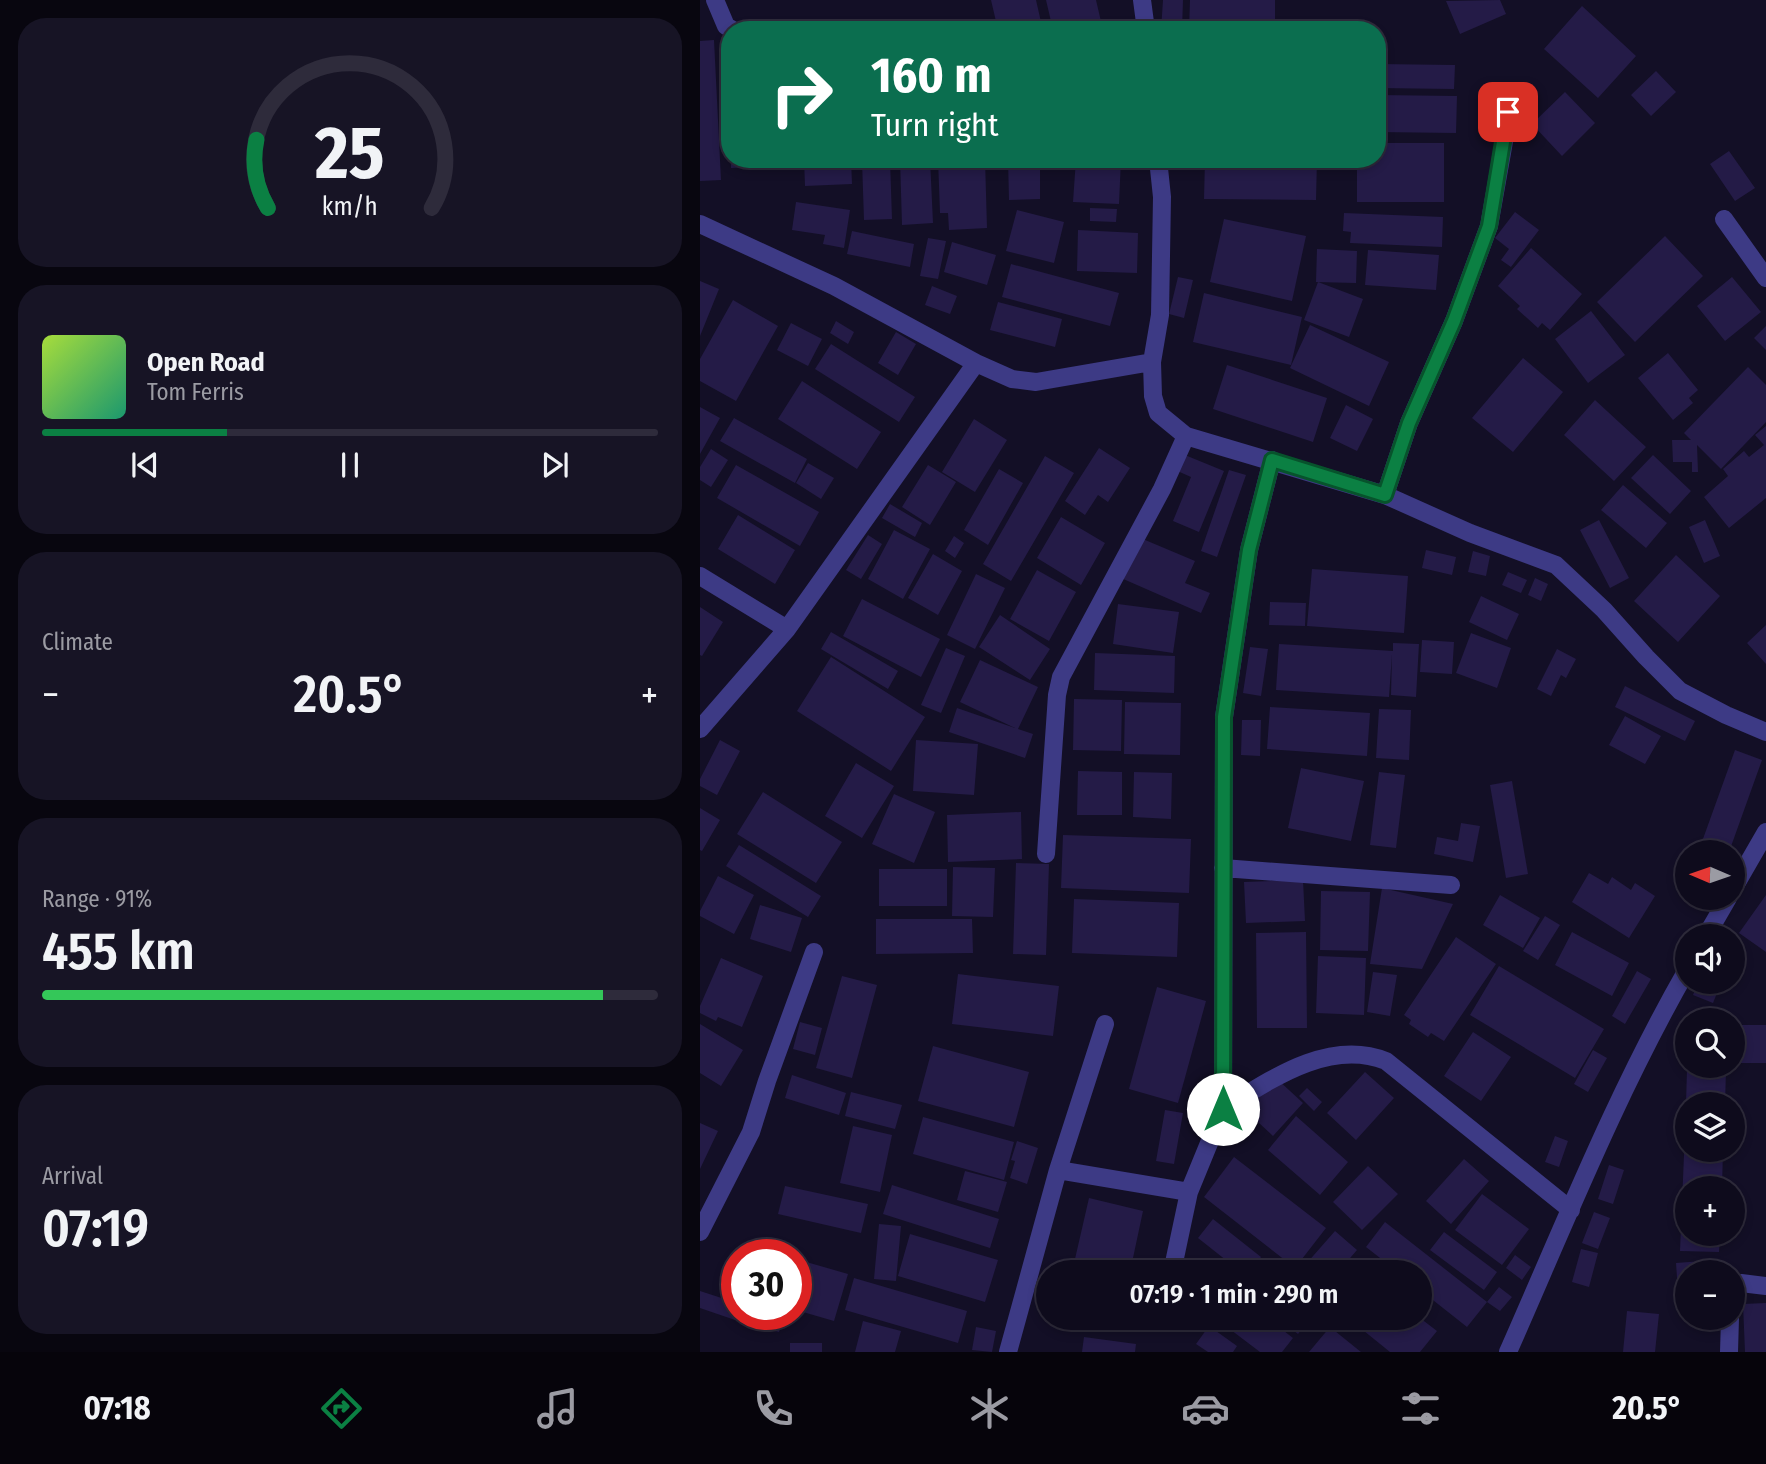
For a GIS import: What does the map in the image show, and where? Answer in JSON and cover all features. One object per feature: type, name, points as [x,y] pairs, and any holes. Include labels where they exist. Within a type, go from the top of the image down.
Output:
[{"type":"street","points":[[715,0],[724,21]]},
{"type":"street","points":[[1142,0],[1145,21]]},
{"type":"street","points":[[1385,495],[1409,423],[1454,321],[1489,226],[1513,91]]},
{"type":"street","points":[[1159,168],[1163,197],[1160,315],[1152,362],[1153,396],[1158,413],[1186,436],[1385,495],[1471,533],[1556,565],[1604,610],[1680,691],[1766,732]]},
{"type":"street","points":[[1724,219],[1766,278]]},
{"type":"street","points":[[700,224],[834,286],[976,363],[1012,379],[1036,382],[1152,362]]},
{"type":"street","points":[[700,729],[787,629],[976,363]]},
{"type":"street","points":[[1046,854],[1057,695],[1061,677],[1162,489],[1186,436]]},
{"type":"street","points":[[1175,1260],[1189,1192],[1223,1109],[1224,717],[1249,550],[1272,460]]},
{"type":"street","points":[[700,576],[787,629]]},
{"type":"street","points":[[1745,868],[1766,832]]},
{"type":"street","points":[[1223,868],[1451,884]]},
{"type":"street","points":[[700,1232],[751,1132],[766,1081],[814,952]]},
{"type":"street","points":[[1508,1352],[1653,1029],[1675,991]]},
{"type":"street","points":[[1008,1352],[1058,1170],[1105,1024]]},
{"type":"street","points":[[1223,1109],[1279,1074],[1331,1056],[1357,1052],[1372,1055],[1386,1061],[1571,1210]]},
{"type":"street","points":[[1058,1170],[1189,1192]]},
{"type":"street","points":[[1745,1283],[1766,1286]]},
{"type":"street","points":[[1729,1352],[1730,1330]]},
{"type":"building","points":[[991,0],[1036,0],[1041,21],[996,21]]},
{"type":"building","points":[[1046,0],[1096,0],[1101,21],[1051,21]]},
{"type":"building","points":[[1163,0],[1183,0],[1182,21],[1162,21]]},
{"type":"building","points":[[1190,0],[1275,0],[1275,21],[1189,21]]},
{"type":"building","points":[[1500,0],[1506,14],[1460,34],[1446,1]]},
{"type":"building","points":[[1582,6],[1636,56],[1598,98],[1544,49]]},
{"type":"building","points":[[714,40],[721,180],[700,181],[700,41]]},
{"type":"building","points":[[1386,64],[1455,65],[1454,89],[1386,88]]},
{"type":"building","points":[[1656,71],[1676,92],[1651,116],[1631,95]]},
{"type":"building","points":[[1565,92],[1595,123],[1562,156],[1532,124]]},
{"type":"building","points":[[1386,95],[1457,96],[1456,133],[1386,132]]},
{"type":"building","points":[[1386,143],[1444,143],[1444,202],[1357,202],[1357,168],[1386,168]]},
{"type":"building","points":[[1729,151],[1755,188],[1735,201],[1710,164]]},
{"type":"building","points":[[804,168],[851,168],[852,184],[805,186]]},
{"type":"building","points":[[862,168],[890,168],[892,219],[864,220]]},
{"type":"building","points":[[900,168],[930,168],[933,223],[902,225]]},
{"type":"building","points":[[938,168],[985,168],[987,228],[949,230],[948,213],[940,213]]},
{"type":"building","points":[[1008,168],[1040,168],[1040,199],[1009,200]]},
{"type":"building","points":[[1075,168],[1121,168],[1119,204],[1073,202]]},
{"type":"building","points":[[1205,168],[1317,168],[1316,200],[1204,199]]},
{"type":"building","points":[[796,202],[850,210],[844,248],[823,244],[825,235],[792,230]]},
{"type":"building","points":[[1090,208],[1117,209],[1116,222],[1090,221]]},
{"type":"building","points":[[1017,210],[1064,222],[1054,263],[1006,251]]},
{"type":"building","points":[[1515,212],[1539,230],[1511,267],[1501,260],[1509,249],[1495,238]]},
{"type":"building","points":[[1344,213],[1443,217],[1442,247],[1350,243],[1351,232],[1343,231]]},
{"type":"building","points":[[1224,219],[1306,236],[1292,301],[1210,282]]},
{"type":"building","points":[[1078,230],[1138,233],[1137,273],[1077,271]]},
{"type":"building","points":[[852,231],[914,244],[910,267],[847,254]]},
{"type":"building","points":[[1665,236],[1703,276],[1635,342],[1597,302]]},
{"type":"building","points":[[928,238],[946,241],[938,279],[920,276]]},
{"type":"building","points":[[952,242],[996,255],[987,285],[944,272]]},
{"type":"building","points":[[1531,248],[1582,294],[1550,330],[1542,323],[1538,328],[1517,309],[1520,306],[1498,286]]},
{"type":"building","points":[[1317,249],[1357,251],[1356,283],[1316,282]]},
{"type":"building","points":[[1368,250],[1439,255],[1436,290],[1365,285]]},
{"type":"building","points":[[1011,264],[1119,293],[1110,326],[1002,297]]},
{"type":"building","points":[[1178,277],[1193,280],[1184,318],[1169,314]]},
{"type":"building","points":[[1732,277],[1761,312],[1725,341],[1697,306]]},
{"type":"building","points":[[700,281],[719,289],[700,336]]},
{"type":"building","points":[[1318,282],[1363,299],[1349,337],[1304,320]]},
{"type":"building","points":[[932,286],[957,296],[950,314],[925,305]]},
{"type":"building","points":[[1204,293],[1302,317],[1291,365],[1193,342]]},
{"type":"building","points":[[733,300],[778,326],[736,401],[700,381],[700,359]]},
{"type":"building","points":[[998,302],[1062,319],[1055,347],[990,330]]},
{"type":"building","points":[[1591,311],[1625,355],[1588,383],[1555,339]]},
{"type":"building","points":[[836,321],[854,332],[848,344],[830,333]]},
{"type":"building","points":[[791,323],[822,339],[808,366],[777,350]]},
{"type":"building","points":[[1310,325],[1389,362],[1369,406],[1290,368]]},
{"type":"building","points":[[1766,326],[1766,350],[1754,338]]},
{"type":"building","points":[[896,332],[916,344],[898,375],[878,363]]},
{"type":"building","points":[[831,344],[915,397],[899,422],[815,369]]},
{"type":"building","points":[[1668,353],[1698,390],[1689,398],[1693,403],[1673,420],[1638,378]]},
{"type":"building","points":[[1523,358],[1563,392],[1513,452],[1472,418]]},
{"type":"building","points":[[1227,365],[1327,398],[1313,442],[1213,409]]},
{"type":"building","points":[[1748,367],[1766,385],[1766,422],[1721,469],[1697,445],[1698,472],[1692,472],[1692,462],[1673,462],[1672,440],[1691,440],[1684,433]]},
{"type":"building","points":[[802,381],[881,432],[857,469],[778,419]]},
{"type":"building","points":[[1595,400],[1646,447],[1614,481],[1564,435]]},
{"type":"building","points":[[1346,405],[1373,419],[1357,451],[1330,438]]},
{"type":"building","points":[[700,407],[720,418],[700,454]]},
{"type":"building","points":[[734,418],[807,459],[795,483],[720,441]]},
{"type":"building","points":[[974,419],[1007,440],[975,492],[942,472]]},
{"type":"building","points":[[1766,426],[1766,498],[1729,528],[1704,497],[1728,476],[1723,469],[1744,451],[1749,457],[1764,445],[1755,435]]},
{"type":"building","points":[[1099,448],[1130,468],[1108,502],[1098,495],[1085,515],[1065,501]]},
{"type":"building","points":[[711,449],[728,460],[711,487],[700,480],[700,467]]},
{"type":"building","points":[[1180,453],[1224,471],[1199,532],[1173,521],[1191,477],[1173,469]]},
{"type":"building","points":[[1653,455],[1691,491],[1670,514],[1631,478]]},
{"type":"building","points":[[1045,456],[1074,473],[1011,581],[983,564]]},
{"type":"building","points":[[808,463],[834,478],[821,499],[796,483]]},
{"type":"building","points":[[736,465],[819,512],[800,546],[717,498]]},
{"type":"building","points":[[928,465],[956,482],[930,525],[902,507]]},
{"type":"building","points":[[999,469],[1023,483],[988,545],[964,530]]},
{"type":"building","points":[[1229,470],[1246,475],[1217,557],[1201,551]]},
{"type":"building","points":[[1623,485],[1667,523],[1646,548],[1601,510]]},
{"type":"building","points":[[890,504],[922,523],[915,537],[882,518]]},
{"type":"building","points":[[738,515],[795,550],[775,584],[718,549]]},
{"type":"building","points":[[1061,517],[1105,543],[1081,585],[1037,558]]},
{"type":"building","points":[[1599,520],[1629,578],[1610,588],[1580,530]]},
{"type":"building","points":[[1705,520],[1720,556],[1704,563],[1689,527]]},
{"type":"building","points":[[894,530],[930,549],[903,599],[868,579]]},
{"type":"building","points":[[868,535],[882,544],[861,579],[846,570]]},
{"type":"building","points":[[954,536],[964,543],[955,558],[945,551]]},
{"type":"building","points":[[1138,537],[1195,561],[1185,583],[1210,593],[1201,613],[1121,578]]},
{"type":"building","points":[[1426,550],[1456,557],[1452,575],[1422,568]]},
{"type":"building","points":[[1473,551],[1490,556],[1486,576],[1468,572]]},
{"type":"building","points":[[933,554],[962,571],[938,615],[908,598]]},
{"type":"building","points":[[1676,555],[1720,596],[1678,642],[1634,601]]},
{"type":"building","points":[[1312,569],[1408,576],[1404,633],[1307,626]]},
{"type":"building","points":[[1037,570],[1076,592],[1049,641],[1010,619]]},
{"type":"building","points":[[1508,572],[1527,580],[1521,593],[1502,585]]},
{"type":"building","points":[[976,574],[1005,588],[975,649],[947,635]]},
{"type":"building","points":[[1535,578],[1548,584],[1541,601],[1528,595]]},
{"type":"building","points":[[1481,596],[1519,614],[1507,640],[1469,622]]},
{"type":"building","points":[[862,599],[940,639],[921,677],[843,636]]},
{"type":"building","points":[[1270,602],[1306,603],[1305,626],[1269,625]]},
{"type":"building","points":[[1118,604],[1179,612],[1173,653],[1113,644]]},
{"type":"building","points":[[700,607],[723,622],[702,656],[700,655]]},
{"type":"building","points":[[1000,615],[1050,649],[1030,680],[979,647]]},
{"type":"building","points":[[1766,625],[1766,664],[1747,643]]},
{"type":"building","points":[[831,632],[898,671],[888,689],[821,649]]},
{"type":"building","points":[[1471,633],[1511,648],[1497,688],[1456,673]]},
{"type":"building","points":[[1422,640],[1454,642],[1452,674],[1420,672]]},
{"type":"building","points":[[1393,643],[1419,644],[1416,697],[1391,695],[1392,654],[1389,697],[1276,690],[1279,644],[1393,651]]},
{"type":"building","points":[[1250,647],[1268,649],[1261,696],[1243,693]]},
{"type":"building","points":[[946,648],[965,656],[941,713],[921,705]]},
{"type":"building","points":[[1557,649],[1576,659],[1566,678],[1561,675],[1551,696],[1537,689]]},
{"type":"building","points":[[1095,653],[1175,656],[1174,693],[1094,690]]},
{"type":"building","points":[[831,657],[925,717],[891,771],[797,711]]},
{"type":"building","points":[[980,660],[1038,687],[1018,729],[1033,734],[1025,758],[949,732],[957,708],[1015,728],[960,702]]},
{"type":"building","points":[[1625,686],[1695,721],[1685,741],[1615,707]]},
{"type":"building","points":[[1074,699],[1122,700],[1121,751],[1073,750]]},
{"type":"building","points":[[1125,702],[1181,703],[1180,755],[1124,754]]},
{"type":"building","points":[[1270,707],[1370,713],[1367,756],[1267,749]]},
{"type":"building","points":[[1379,709],[1411,710],[1409,760],[1376,758]]},
{"type":"building","points":[[1625,716],[1661,736],[1645,764],[1609,745]]},
{"type":"building","points":[[1242,720],[1261,720],[1260,756],[1241,755]]},
{"type":"building","points":[[720,740],[740,751],[717,795],[700,786],[700,779]]},
{"type":"building","points":[[916,740],[978,744],[974,795],[913,791]]},
{"type":"building","points":[[1735,750],[1762,760],[1733,840],[1703,840]]},
{"type":"building","points":[[856,763],[894,786],[862,838],[825,816]]},
{"type":"building","points":[[1301,768],[1364,781],[1351,841],[1288,828]]},
{"type":"building","points":[[1078,771],[1122,772],[1122,815],[1077,815]]},
{"type":"building","points":[[1134,772],[1172,773],[1171,819],[1133,817]]},
{"type":"building","points":[[1379,772],[1405,775],[1396,848],[1370,845]]},
{"type":"building","points":[[1512,781],[1528,874],[1506,878],[1490,785]]},
{"type":"building","points":[[763,792],[842,842],[816,883],[737,834]]},
{"type":"building","points":[[894,794],[935,812],[914,863],[872,844]]},
{"type":"building","points":[[700,808],[720,820],[702,851],[700,850]]},
{"type":"building","points":[[1021,812],[1022,859],[948,862],[947,815]]},
{"type":"building","points":[[1461,823],[1480,826],[1473,862],[1434,854],[1437,837],[1458,841]]},
{"type":"building","points":[[1063,835],[1191,839],[1189,893],[1061,888]]},
{"type":"building","points":[[739,845],[821,896],[808,917],[726,866]]},
{"type":"building","points":[[1016,863],[1049,864],[1046,955],[1013,954]]},
{"type":"building","points":[[953,867],[995,868],[993,917],[952,916]]},
{"type":"building","points":[[879,869],[947,869],[947,906],[879,906]]},
{"type":"building","points":[[1589,873],[1608,884],[1612,877],[1631,890],[1635,883],[1655,896],[1629,938],[1572,902]]},
{"type":"building","points":[[718,876],[754,895],[734,934],[700,916]]},
{"type":"building","points":[[1303,880],[1305,921],[1246,923],[1244,882]]},
{"type":"building","points":[[1382,888],[1453,904],[1422,969],[1370,964]]},
{"type":"building","points":[[1321,891],[1370,892],[1368,951],[1320,950]]},
{"type":"building","points":[[1500,895],[1540,918],[1523,948],[1483,925]]},
{"type":"building","points":[[1766,895],[1766,952],[1745,937],[1745,925]]},
{"type":"building","points":[[1074,899],[1179,903],[1177,957],[1072,953]]},
{"type":"building","points":[[760,905],[802,918],[791,952],[750,939]]},
{"type":"building","points":[[1545,916],[1560,925],[1538,960],[1523,951]]},
{"type":"building","points":[[876,919],[972,919],[973,953],[876,954]]},
{"type":"building","points":[[1306,932],[1307,1028],[1257,1028],[1256,933]]},
{"type":"building","points":[[1572,932],[1629,963],[1612,996],[1555,965]]},
{"type":"building","points":[[1456,937],[1496,964],[1444,1041],[1431,1033],[1428,1037],[1409,1024],[1411,1020],[1404,1015]]},
{"type":"building","points":[[1318,956],[1366,958],[1364,1015],[1316,1013]]},
{"type":"building","points":[[721,958],[763,976],[742,1027],[718,1017],[716,1021],[700,1013],[700,1006]]},
{"type":"building","points":[[1499,966],[1604,1029],[1575,1078],[1470,1015]]},
{"type":"building","points":[[1637,971],[1651,979],[1625,1024],[1612,1016]]},
{"type":"building","points":[[1373,972],[1397,975],[1390,1016],[1367,1012]]},
{"type":"building","points":[[958,974],[1059,986],[1053,1036],[952,1024]]},
{"type":"building","points":[[842,976],[877,985],[852,1078],[816,1068]]},
{"type":"building","points":[[1157,987],[1206,1001],[1178,1103],[1129,1089]]},
{"type":"building","points":[[1693,994],[1717,994],[1713,1003]]},
{"type":"building","points":[[800,1022],[822,1028],[815,1055],[793,1049]]},
{"type":"building","points":[[700,1024],[743,1050],[721,1086],[700,1073]]},
{"type":"building","points":[[1745,1025],[1766,1025],[1766,1063],[1745,1063]]},
{"type":"building","points":[[1473,1032],[1511,1057],[1481,1101],[1444,1076]]},
{"type":"building","points":[[933,1046],[1029,1072],[1014,1127],[918,1101]]},
{"type":"building","points":[[1593,1050],[1607,1058],[1588,1092],[1574,1084]]},
{"type":"building","points":[[1365,1072],[1394,1098],[1356,1140],[1327,1113]]},
{"type":"building","points":[[792,1075],[846,1093],[839,1115],[785,1098]]},
{"type":"building","points":[[1276,1078],[1303,1103],[1273,1136],[1246,1111]]},
{"type":"building","points":[[1687,1078],[1726,1078],[1725,1092],[1686,1092]]},
{"type":"building","points":[[1307,1088],[1322,1102],[1314,1111],[1299,1096]]},
{"type":"building","points":[[851,1092],[902,1105],[895,1129],[845,1116]]},
{"type":"building","points":[[1165,1110],[1183,1113],[1174,1164],[1156,1161]]},
{"type":"building","points":[[1296,1116],[1348,1162],[1320,1195],[1268,1150]]},
{"type":"building","points":[[923,1117],[1014,1142],[1004,1180],[913,1154]]},
{"type":"building","points":[[700,1123],[718,1131],[700,1169]]},
{"type":"building","points":[[853,1126],[892,1135],[880,1192],[840,1183]]},
{"type":"building","points":[[1555,1136],[1568,1141],[1559,1167],[1545,1162]]},
{"type":"building","points":[[1017,1141],[1038,1148],[1027,1184],[1010,1178],[1015,1161],[1011,1160]]},
{"type":"building","points":[[1234,1157],[1326,1228],[1301,1260],[1285,1260],[1204,1197]]},
{"type":"building","points":[[1464,1159],[1489,1181],[1451,1224],[1426,1201]]},
{"type":"building","points":[[1684,1162],[1723,1162],[1722,1176],[1683,1176]]},
{"type":"building","points":[[1609,1165],[1624,1170],[1613,1204],[1598,1199]]},
{"type":"building","points":[[1368,1166],[1398,1194],[1362,1230],[1333,1202]]},
{"type":"building","points":[[965,1171],[1007,1182],[998,1212],[957,1200]]},
{"type":"building","points":[[892,1185],[999,1219],[990,1248],[883,1214]]},
{"type":"building","points":[[785,1186],[868,1204],[861,1233],[778,1214]]},
{"type":"building","points":[[1482,1194],[1529,1229],[1502,1265],[1455,1230]]},
{"type":"building","points":[[1089,1198],[1143,1211],[1133,1260],[1075,1260]]},
{"type":"building","points":[[1594,1212],[1610,1218],[1598,1249],[1582,1243]]},
{"type":"building","points":[[1213,1219],[1261,1257],[1259,1260],[1226,1260],[1198,1238]]},
{"type":"building","points":[[1385,1222],[1487,1302],[1467,1327],[1432,1299],[1432,1260],[1383,1260],[1366,1247]]},
{"type":"building","points":[[879,1224],[901,1226],[896,1281],[874,1279]]},
{"type":"building","points":[[1335,1231],[1357,1250],[1348,1260],[1310,1260]]},
{"type":"building","points":[[1444,1232],[1497,1272],[1484,1290],[1430,1250]]},
{"type":"building","points":[[910,1234],[998,1260],[985,1302],[898,1276]]},
{"type":"building","points":[[1680,1246],[1719,1246],[1719,1252],[1680,1251]]},
{"type":"building","points":[[1581,1249],[1598,1253],[1589,1287],[1572,1282]]},
{"type":"building","points":[[1515,1255],[1531,1267],[1522,1280],[1506,1268]]},
{"type":"building","points":[[812,1264],[848,1274],[834,1321],[812,1315]]},
{"type":"building","points":[[854,1278],[967,1311],[958,1343],[845,1310]]},
{"type":"building","points":[[1499,1287],[1512,1297],[1500,1311],[1487,1302]]},
{"type":"building","points":[[700,1291],[721,1298],[721,1315],[700,1308]]},
{"type":"building","points":[[1766,1303],[1766,1352],[1745,1352],[1745,1304]]},
{"type":"building","points":[[1627,1311],[1659,1314],[1655,1352],[1623,1352]]},
{"type":"building","points":[[863,1321],[901,1331],[895,1352],[855,1352]]},
{"type":"building","points":[[976,1327],[996,1331],[992,1352],[972,1350]]},
{"type":"building","points":[[1432,1327],[1437,1331],[1420,1352],[1390,1352],[1363,1330],[1432,1330]]},
{"type":"building","points":[[1206,1330],[1215,1330],[1237,1346],[1233,1352],[1208,1352],[1196,1344]]},
{"type":"building","points":[[1231,1330],[1283,1330],[1293,1338],[1282,1352],[1260,1352]]},
{"type":"building","points":[[1327,1330],[1334,1330],[1361,1352],[1309,1352]]},
{"type":"building","points":[[1084,1337],[1136,1344],[1135,1352],[1082,1352]]},
{"type":"building","points":[[790,1343],[822,1343],[822,1352],[790,1352]]},
{"type":"route","points":[[1223,1109],[1224,717],[1249,550],[1272,460],[1385,495],[1409,423],[1454,321],[1489,226],[1508,112]]}]
